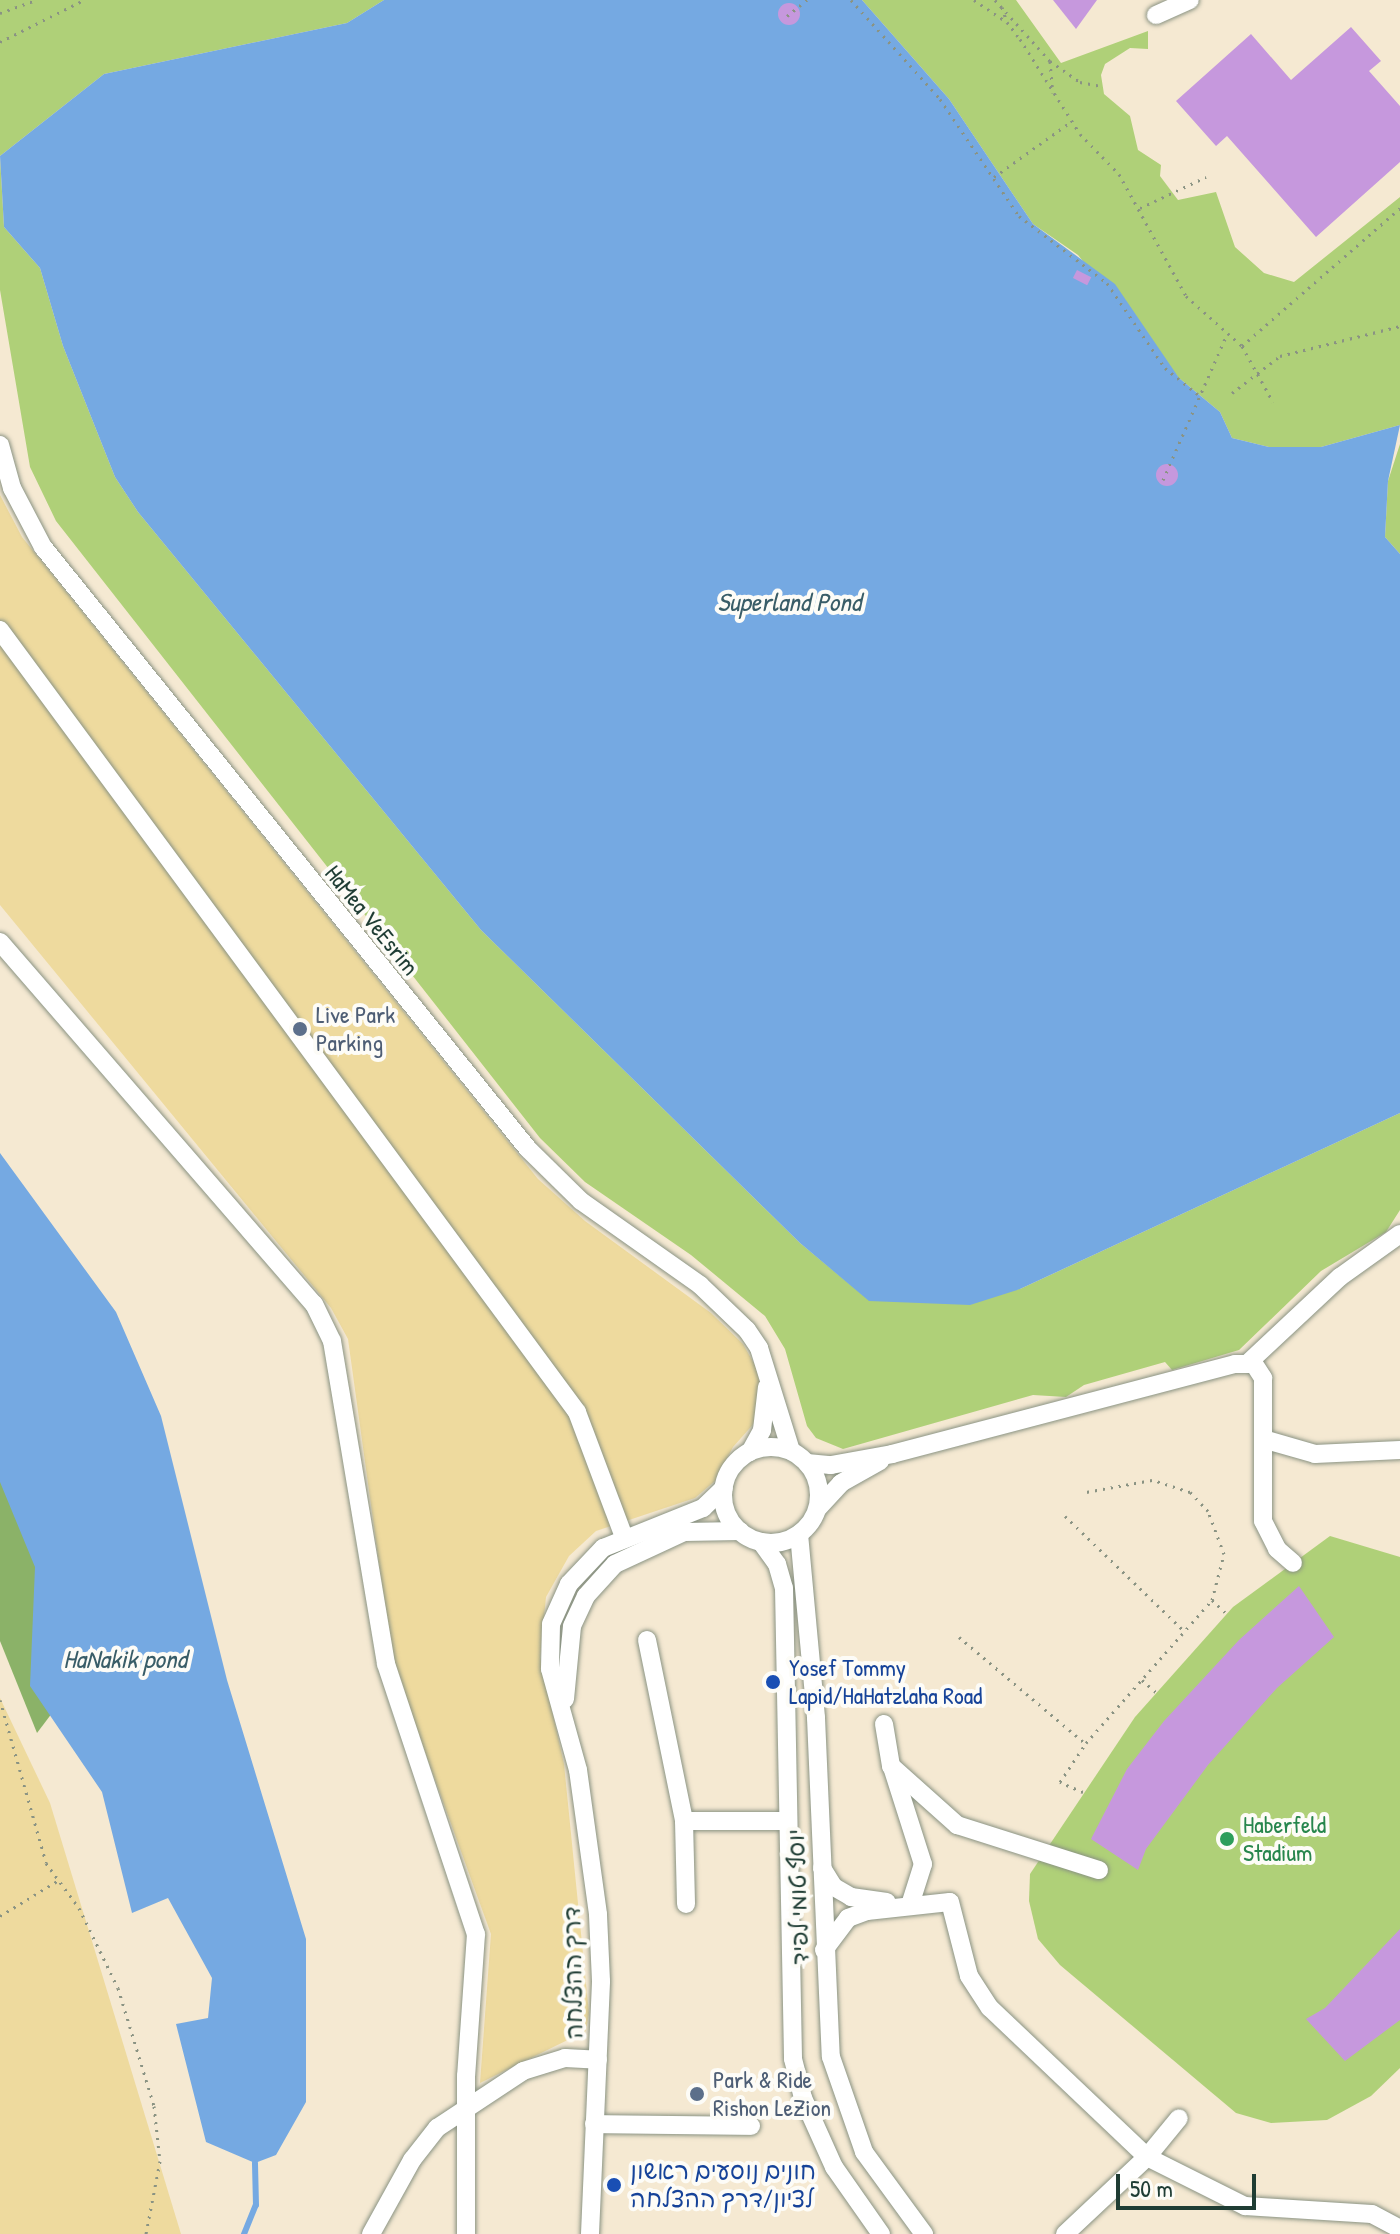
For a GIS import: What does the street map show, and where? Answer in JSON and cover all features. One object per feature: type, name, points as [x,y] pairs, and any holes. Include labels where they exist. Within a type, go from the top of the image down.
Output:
[{"type":"street","points":[[1156,15],[1190,0]]},
{"type":"street","name":"HaMea VeEsrim","points":[[0,445],[12,488],[43,547],[528,1149],[581,1201],[726,1308],[759,1348],[791,1451]]},
{"type":"street","points":[[0,630],[577,1412],[624,1537]]},
{"type":"street","points":[[0,942],[314,1304],[332,1341],[386,1664],[476,1934],[466,2107],[466,2234]]},
{"type":"street","points":[[807,1463],[831,1465],[892,1454],[1248,1363],[1340,1277],[1400,1234]]},
{"type":"street","points":[[1248,1363],[1260,1369],[1263,1378],[1263,1521],[1277,1549],[1293,1563]]},
{"type":"street","points":[[768,1373],[762,1430],[750,1452],[728,1473],[724,1488],[726,1512],[740,1531],[761,1542],[781,1542],[799,1534],[841,1483],[892,1454]]},
{"type":"street","points":[[1263,1439],[1315,1454],[1400,1450]]},
{"type":"street","points":[[750,1452],[763,1448],[791,1451],[807,1463],[815,1476],[818,1508]]},
{"type":"street","name":"דרך ההצלחה","points":[[590,2234],[598,2060],[598,1914],[566,1714],[550,1669],[551,1624],[581,1568],[624,1537],[693,1513],[724,1488]]},
{"type":"street","name":"דרך ההצלחה","points":[[566,1714],[572,1626],[595,1584],[615,1564],[658,1541],[684,1532],[740,1531]]},
{"type":"street","name":"יוסף טומי לפיד","points":[[799,1534],[816,1718],[831,2057],[850,2120],[879,2178],[924,2234]]},
{"type":"street","name":"יוסף טומי לפיד","points":[[761,1542],[777,1564],[784,1588],[793,2059],[803,2098],[834,2167],[881,2234]]},
{"type":"street","points":[[647,1640],[684,1821],[686,1904]]},
{"type":"street","points":[[884,1724],[891,1766],[923,1864],[910,1905]]},
{"type":"street","points":[[891,1766],[957,1825],[1099,1870]]},
{"type":"street","points":[[684,1821],[788,1821]]},
{"type":"street","points":[[821,1867],[834,1887],[851,1897],[910,1905]]},
{"type":"street","points":[[824,1950],[848,1918],[910,1905],[950,1902],[969,1976],[990,2008],[1147,2157],[1245,2206],[1372,2214],[1400,2229]]},
{"type":"street","points":[[371,2234],[412,2160],[437,2128],[466,2107],[548,2061],[598,2060]]},
{"type":"street","points":[[1065,2234],[1147,2157],[1179,2118]]},
{"type":"street","points":[[594,2124],[751,2126]]},
{"type":"street","points":[[1372,2214],[1387,2234]]},
{"type":"path","points":[[0,13],[36,0]]},
{"type":"path","points":[[0,42],[84,0]]},
{"type":"path","points":[[787,16],[807,0]]},
{"type":"path","points":[[851,0],[940,99],[1036,233],[1116,293],[1165,368],[1200,396]]},
{"type":"path","points":[[974,0],[1007,22]]},
{"type":"path","points":[[995,0],[1050,61],[1080,82],[1100,86]]},
{"type":"path","points":[[1001,4],[1007,22],[1053,97],[1119,174],[1186,296],[1242,346],[1273,402]]},
{"type":"path","points":[[1050,61],[1053,97]]},
{"type":"path","points":[[994,177],[1073,121]]},
{"type":"path","points":[[1140,208],[1206,177]]},
{"type":"path","points":[[1242,346],[1400,208]]},
{"type":"path","points":[[1232,393],[1256,371],[1315,343],[1400,326]]},
{"type":"path","points":[[1163,480],[1227,334]]},
{"type":"path","points":[[1083,1792],[1060,1782],[1086,1743],[1212,1600],[1224,1554],[1208,1511],[1190,1492],[1152,1480],[1086,1492]]},
{"type":"path","points":[[1065,1516],[1184,1632]]},
{"type":"path","points":[[1212,1600],[1227,1614]]},
{"type":"path","points":[[959,1637],[1086,1743]]},
{"type":"path","points":[[1142,1680],[1157,1693]]},
{"type":"path","points":[[0,1700],[46,1863],[79,1908],[118,1988],[154,2106],[160,2161],[146,2234]]},
{"type":"path","points":[[0,1916],[59,1880]]},
{"type":"green space","points":[[0,0],[384,0],[347,23],[104,74],[0,156]]},
{"type":"green space","points":[[862,0],[1016,0],[1061,63],[1148,31],[1148,49],[1130,48],[1105,64],[1101,75],[1104,94],[1130,116],[1138,150],[1161,165],[1160,176],[1178,200],[1216,192],[1235,247],[1264,273],[1294,282],[1400,197],[1400,425],[1321,447],[1269,447],[1232,438],[1220,412],[1179,378],[1078,255],[1033,224],[949,99]]},
{"type":"green space","points":[[0,156],[4,227],[40,268],[63,346],[115,477],[138,512],[481,930],[800,1243],[870,1301],[1020,1289],[1400,1113],[1400,1210],[1386,1232],[1321,1271],[1239,1350],[1172,1370],[1165,1362],[1084,1385],[1066,1397],[1033,1395],[843,1449],[816,1438],[807,1426],[785,1349],[765,1316],[691,1255],[585,1182],[540,1138],[56,521],[30,467],[0,290]]},
{"type":"green space","points":[[1400,444],[1400,554],[1385,537],[1388,481]]},
{"type":"green space","points":[[0,1399],[77,1680],[37,1733],[0,1641]]},
{"type":"green space","name":"Haberfeld Stadium","points":[[1330,1536],[1400,1557],[1400,2068],[1371,2096],[1327,2120],[1271,2123],[1236,2113],[1060,1965],[1038,1939],[1029,1901],[1030,1874],[1135,1717],[1233,1607]]},
{"type":"sand","points":[[0,495],[22,537],[538,1179],[585,1221],[711,1313],[743,1344],[756,1367],[762,1394],[757,1420],[733,1447],[715,1481],[695,1498],[596,1531],[569,1556],[546,1597],[540,1657],[564,1764],[589,2013],[586,2031],[480,2083],[491,1934],[393,1664],[348,1339],[331,1308],[0,905]]},
{"type":"sand","points":[[0,1698],[50,1803],[181,2234],[0,2234]]},
{"type":"water","name":"Superland Pond","points":[[384,0],[862,0],[949,99],[1033,224],[1115,284],[1179,378],[1220,412],[1232,438],[1269,447],[1321,447],[1400,425],[1388,481],[1385,537],[1400,554],[1400,1113],[1020,1289],[970,1305],[869,1301],[800,1243],[481,930],[138,512],[115,477],[63,346],[40,268],[4,227],[0,156],[104,74],[347,23]]},
{"type":"water","name":"HaNakik pond","points":[[0,1153],[116,1312],[161,1416],[227,1680],[306,1939],[306,2102],[276,2155],[255,2163],[206,2142],[176,2024],[208,2018],[212,1978],[168,1898],[132,1913],[102,1792],[30,1686],[35,1567],[0,1482]]},
{"type":"building","points":[[1053,0],[1097,0],[1076,29]]},
{"type":"building","points":[[789,3],[797,6],[800,14],[797,22],[789,25],[781,22],[778,14],[781,6]]},
{"type":"building","points":[[1351,27],[1381,61],[1369,71],[1400,106],[1400,162],[1316,237],[1227,136],[1216,146],[1176,101],[1251,34],[1291,80]]},
{"type":"building","points":[[1077,270],[1091,277],[1087,285],[1073,278]]},
{"type":"building","points":[[1163,464],[1171,464],[1178,475],[1171,486],[1163,486],[1156,479],[1156,471]]},
{"type":"building","points":[[1299,1586],[1334,1637],[1277,1688],[1208,1765],[1146,1849],[1138,1870],[1091,1839],[1127,1769],[1164,1721],[1239,1640]]},
{"type":"building","points":[[1400,1929],[1400,2020],[1345,2061],[1306,2019],[1325,2008]]},
{"type":"waterway","points":[[244,2234],[256,2205],[255,2163]]},
{"type":"place","name":"Live Park Parking","points":[[300,1029]]},
{"type":"place","name":"Yosef Tommy Lapid/HaHatzlaha Road","points":[[773,1682]]},
{"type":"place","name":"Haberfeld Stadium","points":[[1227,1839]]},
{"type":"place","name":"Park & Ride Rishon LeZion","points":[[697,2094]]},
{"type":"place","name":"חונים נוסעים ראשון לציון/דרך ההצלחה","points":[[614,2185]]}]
